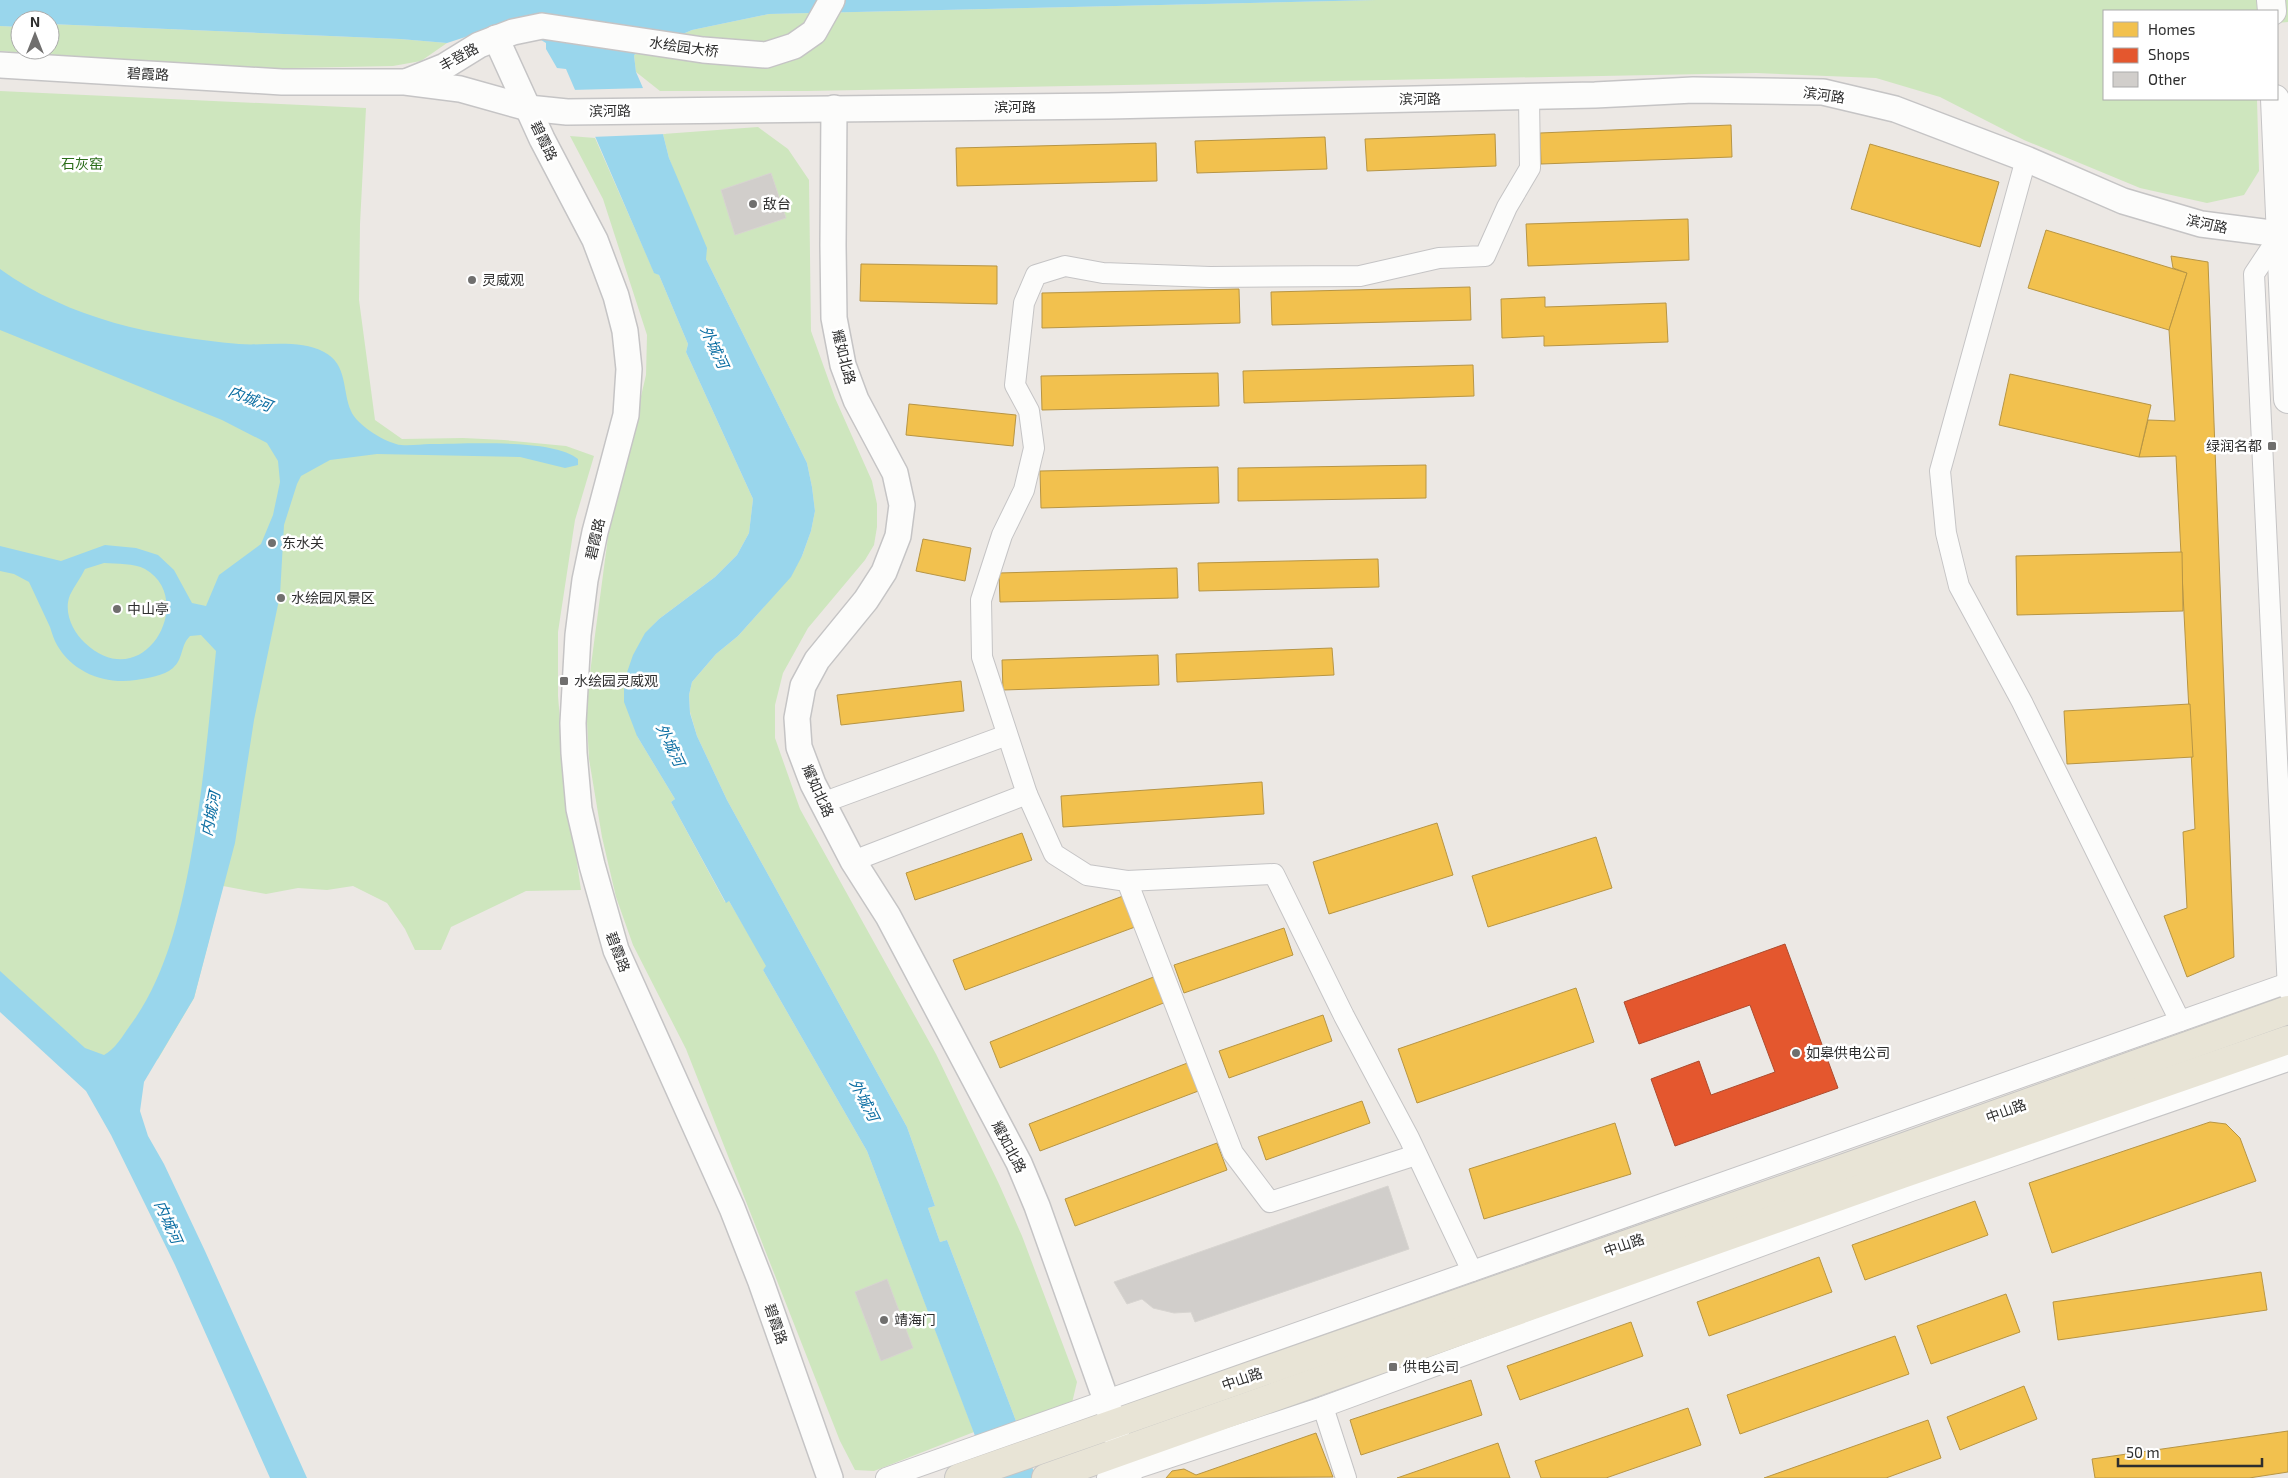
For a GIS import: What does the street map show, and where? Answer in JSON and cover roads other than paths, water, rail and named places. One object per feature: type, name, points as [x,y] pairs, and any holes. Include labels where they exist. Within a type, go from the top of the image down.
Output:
[{"type":"main road","points":[[2288,0],[2288,5]]},
{"type":"main road","points":[[2275,100],[2284,235],[2288,399]]},
{"type":"main road","name":"中山路","points":[[950,1469],[1055,1430],[1886,1154],[2288,1010]]},
{"type":"main road","name":"中山路","points":[[1058,1474],[1121,1470],[1874,1184],[2288,1040]]},
{"type":"street","name":"水绘园大桥","points":[[504,35],[542,26],[703,50],[766,55],[794,46],[814,32],[832,0]]},
{"type":"street","name":"丰登路","points":[[405,82],[445,66],[479,44],[504,35]]},
{"type":"street","points":[[504,35],[528,108]]},
{"type":"street","name":"碧霞路","points":[[0,65],[282,82],[405,82],[460,89],[528,108],[542,139],[595,240],[616,296],[625,331],[629,369],[626,415],[585,580],[578,635],[573,723],[579,809],[597,888],[616,950],[732,1208],[761,1282],[830,1478]]},
{"type":"street","name":"滨河路","points":[[528,108],[567,112],[1108,106],[1529,97],[1693,90],[1823,92],[1895,109],[2026,159],[2131,204],[2200,224],[2284,235]]},
{"type":"street","points":[[1472,1271],[1409,1138],[1344,1016],[1274,874],[1127,881],[1087,875],[1054,854],[1027,794],[982,656],[982,600],[1002,535],[1024,490],[1034,448],[1029,411],[1015,385],[1024,303],[1036,275],[1065,266],[1103,272],[1210,277],[1360,276],[1439,258],[1485,256],[1507,207],[1530,168],[1529,97]]},
{"type":"street","name":"耀如北路","points":[[834,108],[832,245],[834,318],[843,365],[853,392],[895,473],[902,505],[898,536],[884,572],[866,600],[817,660],[803,686],[797,718],[800,747],[822,803],[853,861],[888,916],[1019,1163],[1037,1206],[1110,1412],[1121,1470]]},
{"type":"street","points":[[2026,159],[1940,471],[1946,533],[1959,586],[2022,702],[2180,1021]]},
{"type":"street","points":[[2284,235],[2254,274],[2288,990]]},
{"type":"street","points":[[822,803],[1008,734]]},
{"type":"street","points":[[853,861],[1027,794]]},
{"type":"street","points":[[1127,881],[1233,1153],[1270,1202],[1416,1155]]},
{"type":"street","points":[[1110,1412],[1472,1271],[2288,983]]},
{"type":"street","points":[[1121,1470],[1323,1407],[1911,1191],[2288,1061]]},
{"type":"street","points":[[1323,1407],[1346,1478]]},
{"type":"street","points":[[886,1478],[950,1469]]},
{"type":"water","name":"外城河","points":[[0,0],[1376,0],[769,14],[692,30],[634,55],[636,72],[663,134],[669,158],[707,248],[706,259],[807,463],[815,511],[811,531],[802,556],[791,577],[738,636],[716,654],[692,682],[689,695],[690,713],[697,736],[727,800],[907,1127],[935,1206],[928,1208],[940,1242],[947,1240],[1036,1478],[991,1478],[867,1151],[763,970],[766,966],[729,901],[726,903],[671,802],[675,799],[637,736],[624,702],[624,681],[633,655],[645,633],[659,619],[715,577],[737,555],[749,533],[753,499],[686,352],[688,344],[659,275],[654,273],[566,69],[557,68],[546,49],[546,43],[531,34],[493,28],[447,43],[400,39],[60,24],[60,10],[10,10],[10,26],[0,26]]},
{"type":"water","name":"内城河","points":[[0,269],[27,287],[55,301],[114,323],[207,341],[239,344],[293,344],[324,352],[332,357],[341,371],[348,403],[354,416],[371,431],[396,444],[485,443],[530,445],[566,452],[578,459],[578,465],[565,468],[520,457],[377,454],[330,460],[301,476],[284,525],[280,595],[254,720],[235,843],[194,998],[144,1082],[140,1111],[148,1136],[164,1164],[205,1251],[307,1478],[270,1478],[175,1265],[111,1135],[86,1091],[0,1012],[0,971],[85,1048],[104,1055],[118,1043],[142,1008],[169,948],[186,883],[202,783],[216,651],[201,635],[190,636],[176,664],[165,673],[125,681],[113,681],[91,675],[72,663],[57,645],[29,582],[14,574],[0,571],[0,546],[61,561],[105,545],[136,548],[158,555],[174,570],[192,603],[206,606],[219,575],[261,544],[273,515],[280,482],[278,461],[267,443],[222,420],[0,330]],"holes":[[[104,563],[131,565],[145,569],[160,583],[166,601],[165,620],[157,638],[144,652],[127,659],[107,657],[85,643],[70,621],[68,601],[85,569]]]},
{"type":"place","name":"敌台","points":[[753,204]]},
{"type":"place","name":"灵威观","points":[[472,280]]},
{"type":"place","name":"绿润名都","points":[[2272,446]]},
{"type":"place","name":"东水关","points":[[272,543]]},
{"type":"place","name":"水绘园风景区","points":[[281,598]]},
{"type":"place","name":"中山亭","points":[[117,609]]},
{"type":"place","name":"水绘园灵威观","points":[[564,681]]},
{"type":"place","name":"如皋供电公司","points":[[1796,1053]]},
{"type":"place","name":"靖海门","points":[[884,1320]]},
{"type":"place","name":"供电公司","points":[[1393,1367]]},
{"type":"park label","name":"石灰窑","points":[[82,164]]}]
